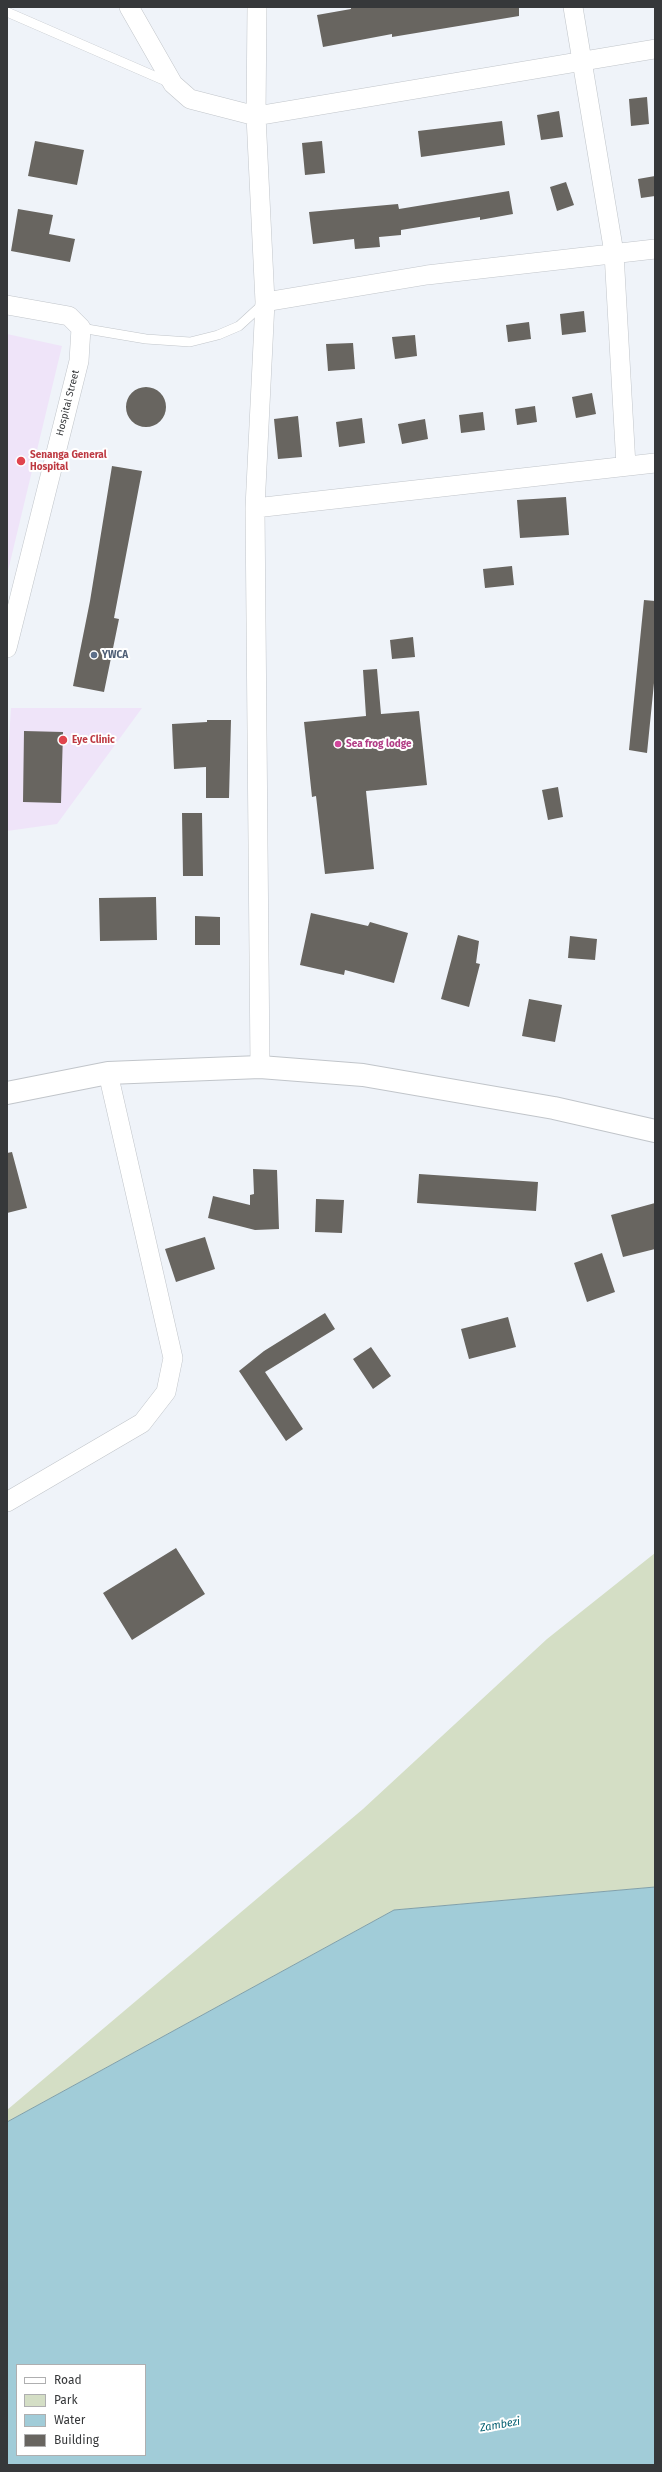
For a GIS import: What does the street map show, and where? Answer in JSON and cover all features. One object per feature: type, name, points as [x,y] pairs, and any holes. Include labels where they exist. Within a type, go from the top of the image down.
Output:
[{"type":"street","points":[[128,7],[173,84],[190,99],[211,106],[256,116],[581,60],[655,49]]},
{"type":"street","points":[[257,7],[256,116],[265,302],[255,508],[260,1067]]},
{"type":"street","points":[[573,7],[614,253],[626,466]]},
{"type":"street","points":[[265,302],[427,275],[655,249]]},
{"type":"street","points":[[7,305],[69,316],[81,328]]},
{"type":"street","name":"Hospital Street","points":[[7,648],[79,361],[81,328]]},
{"type":"street","points":[[255,508],[655,464]]},
{"type":"street","points":[[7,1093],[108,1074],[260,1067],[362,1075],[554,1108],[655,1131]]},
{"type":"street","points":[[7,1502],[142,1422],[166,1392],[174,1358],[108,1074]]},
{"type":"lane","points":[[7,12],[173,84]]},
{"type":"lane","points":[[81,328],[146,339],[190,342],[218,335],[239,326],[265,302]]},
{"type":"shaded area","name":"Senanga General Hospital","points":[[7,334],[62,346],[7,575]]},
{"type":"shaded area","name":"Eye Clinic","points":[[11,708],[142,708],[57,824],[7,831],[7,772]]},
{"type":"green space","points":[[655,1553],[655,1887],[394,1910],[7,2122],[7,2110],[363,1809],[547,1639]]},
{"type":"water","name":"Zambezi","points":[[655,1887],[655,2465],[7,2465],[7,2122],[394,1910]]},
{"type":"building","points":[[351,7],[519,7],[519,16],[392,37],[392,34],[323,47],[317,15],[351,9]]},
{"type":"building","points":[[647,97],[649,124],[631,126],[629,99]]},
{"type":"building","points":[[559,111],[563,137],[541,140],[537,115]]},
{"type":"building","points":[[502,121],[505,145],[421,157],[418,131]]},
{"type":"building","points":[[35,141],[84,150],[77,185],[28,176]]},
{"type":"building","points":[[322,141],[325,173],[305,175],[302,143]]},
{"type":"building","points":[[655,176],[655,196],[641,198],[638,179]]},
{"type":"building","points":[[566,182],[574,205],[557,211],[550,187]]},
{"type":"building","points":[[509,191],[513,214],[480,220],[480,217],[401,230],[401,235],[379,237],[380,247],[355,249],[354,239],[313,244],[309,212],[398,204],[399,209]]},
{"type":"building","points":[[18,209],[53,215],[49,234],[75,239],[70,262],[11,251]]},
{"type":"building","points":[[584,311],[586,332],[562,335],[560,314]]},
{"type":"building","points":[[529,322],[531,339],[508,342],[506,325]]},
{"type":"building","points":[[415,335],[417,356],[395,359],[392,337]]},
{"type":"building","points":[[353,343],[355,369],[328,371],[326,344]]},
{"type":"building","points":[[150,387],[157,390],[163,396],[166,407],[165,415],[157,424],[150,427],[142,427],[135,424],[127,415],[126,403],[129,396],[138,388]]},
{"type":"building","points":[[592,393],[596,414],[576,418],[572,397]]},
{"type":"building","points":[[535,406],[537,422],[517,425],[515,409]]},
{"type":"building","points":[[483,412],[485,430],[461,433],[459,415]]},
{"type":"building","points":[[298,416],[302,457],[278,459],[274,419]]},
{"type":"building","points":[[362,418],[365,443],[339,447],[336,422]]},
{"type":"building","points":[[425,419],[428,439],[402,444],[398,424]]},
{"type":"building","points":[[112,466],[142,471],[114,618],[119,619],[104,692],[73,686],[90,601]]},
{"type":"building","points":[[566,497],[569,535],[520,538],[517,500]]},
{"type":"building","points":[[512,566],[514,585],[485,588],[483,569]]},
{"type":"building","points":[[644,600],[655,601],[655,673],[647,753],[629,750]]},
{"type":"building","points":[[413,637],[415,657],[392,659],[390,640]]},
{"type":"building","points":[[377,669],[381,714],[419,711],[427,785],[366,791],[374,869],[325,874],[316,796],[312,797],[304,722],[366,716],[363,670]]},
{"type":"building","points":[[207,720],[231,720],[229,798],[206,798],[206,767],[174,769],[172,724],[207,722]]},
{"type":"building","points":[[24,731],[63,732],[61,803],[23,802]]},
{"type":"building","points":[[558,787],[563,817],[548,820],[542,790]]},
{"type":"building","points":[[182,813],[202,813],[203,876],[183,876]]},
{"type":"building","points":[[156,897],[157,940],[100,941],[99,898]]},
{"type":"building","points":[[311,913],[368,926],[370,922],[408,933],[394,983],[345,970],[344,975],[300,965]]},
{"type":"building","points":[[195,916],[220,917],[220,945],[195,945]]},
{"type":"building","points":[[458,935],[479,941],[476,963],[480,964],[469,1007],[441,999]]},
{"type":"building","points":[[570,936],[597,939],[595,960],[568,958]]},
{"type":"building","points":[[529,999],[562,1005],[555,1042],[522,1036]]},
{"type":"building","points":[[12,1152],[27,1208],[7,1213],[7,1153]]},
{"type":"building","points":[[253,1169],[277,1170],[279,1229],[255,1230],[208,1218],[213,1196],[250,1205],[250,1195],[254,1194]]},
{"type":"building","points":[[419,1174],[538,1182],[536,1211],[417,1203]]},
{"type":"building","points":[[316,1199],[344,1200],[342,1233],[315,1232]]},
{"type":"building","points":[[655,1203],[655,1249],[623,1257],[611,1215]]},
{"type":"building","points":[[205,1237],[215,1269],[176,1282],[165,1249]]},
{"type":"building","points":[[602,1253],[615,1292],[587,1302],[574,1263]]},
{"type":"building","points":[[325,1313],[335,1329],[265,1372],[303,1429],[286,1441],[239,1371],[264,1351]]},
{"type":"building","points":[[508,1317],[516,1347],[469,1359],[461,1329]]},
{"type":"building","points":[[371,1347],[391,1376],[373,1389],[353,1359]]},
{"type":"building","points":[[176,1548],[205,1594],[132,1640],[103,1593]]},
{"type":"place","name":"Senanga General Hospital","points":[[21,461]]},
{"type":"place","name":"YWCA","points":[[94,655]]},
{"type":"place","name":"Eye Clinic","points":[[63,740]]},
{"type":"place","name":"Sea frog lodge","points":[[338,744]]}]
